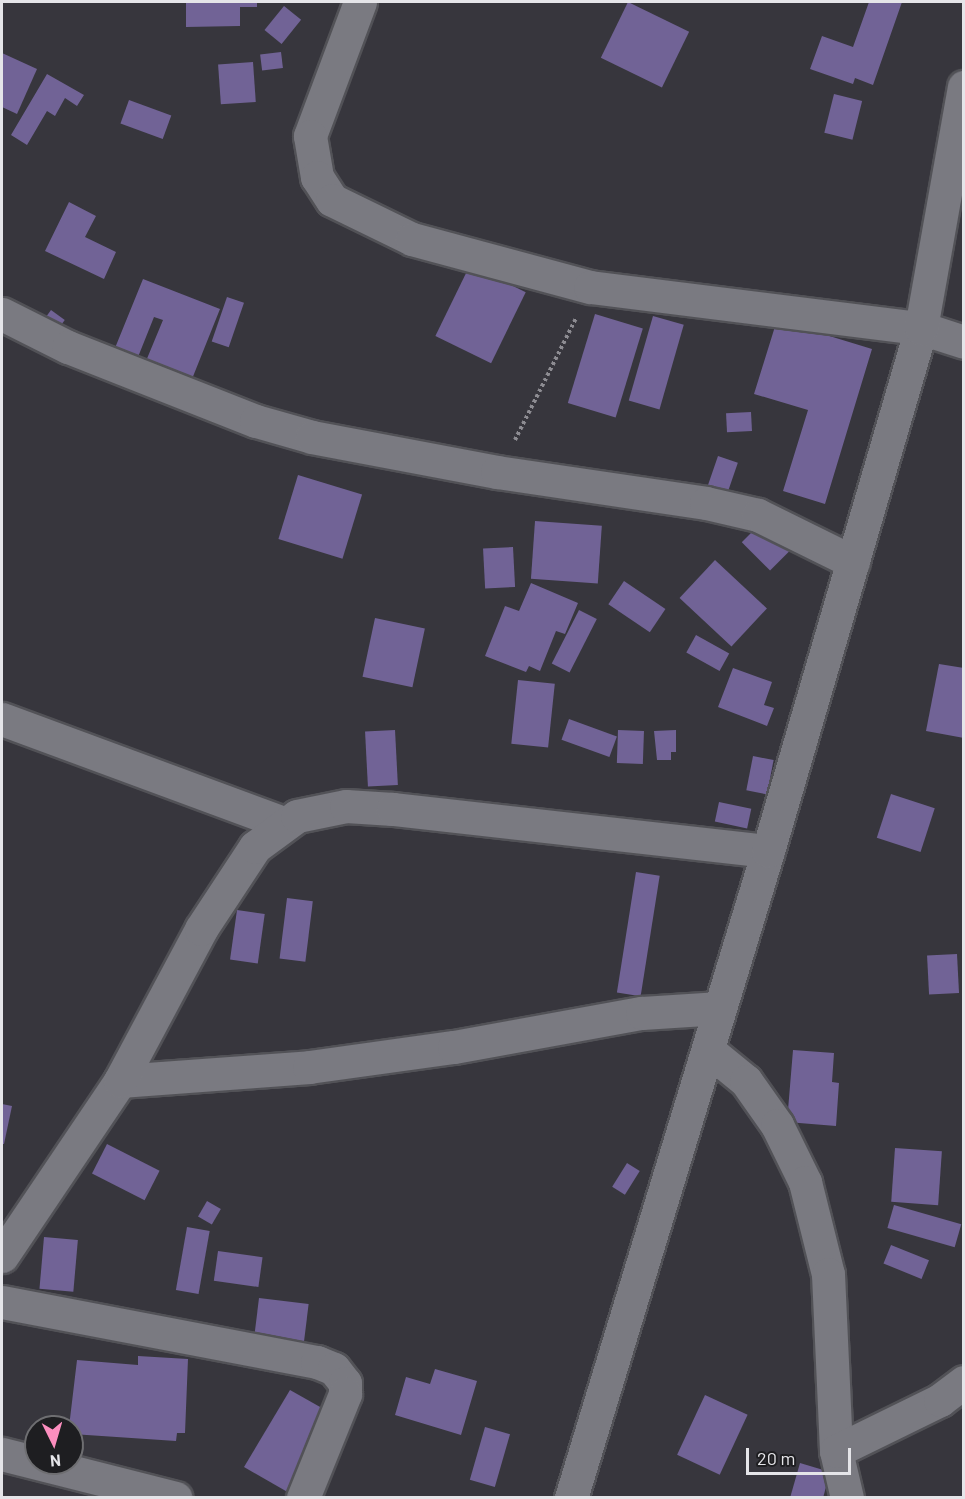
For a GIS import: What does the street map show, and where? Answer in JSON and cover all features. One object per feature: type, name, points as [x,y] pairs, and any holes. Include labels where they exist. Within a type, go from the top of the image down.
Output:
[{"type":"street","points":[[360,2],[310,136],[317,177],[332,200],[412,238],[590,287],[921,328],[963,342]]},
{"type":"street","points":[[572,1497],[768,851],[921,328],[963,87]]},
{"type":"street","points":[[2,314],[68,347],[256,421],[312,437],[497,472],[706,504],[758,515],[853,562]]},
{"type":"street","points":[[2,719],[283,824]]},
{"type":"street","points":[[2,1256],[120,1081],[201,929],[255,847],[283,824],[327,808],[393,809],[768,851]]},
{"type":"street","points":[[120,1081],[309,1067],[454,1047],[642,1013],[720,1008]]},
{"type":"street","points":[[708,1050],[746,1081],[777,1125],[805,1182],[828,1274],[836,1451],[847,1497]]},
{"type":"street","points":[[2,1302],[317,1362],[334,1370],[345,1383],[345,1394],[303,1497]]},
{"type":"street","points":[[836,1451],[940,1400],[963,1382]]},
{"type":"street","points":[[2,1454],[176,1497]]},
{"type":"path","points":[[497,472],[534,408],[590,287]]},
{"type":"building","points":[[186,2],[257,2],[257,7],[240,7],[240,26],[186,27]]},
{"type":"building","points":[[628,2],[689,32],[662,88],[601,58]]},
{"type":"building","points":[[869,2],[902,2],[873,85],[855,78],[853,84],[810,69],[822,36],[853,47]]},
{"type":"building","points":[[284,6],[301,20],[282,44],[264,30]]},
{"type":"building","points":[[281,52],[283,68],[262,70],[260,55]]},
{"type":"building","points":[[2,53],[37,69],[17,114],[2,107]]},
{"type":"building","points":[[253,62],[256,102],[221,104],[218,64]]},
{"type":"building","points":[[47,74],[84,95],[77,106],[65,98],[55,116],[47,111],[27,145],[11,135]]},
{"type":"building","points":[[834,94],[862,101],[852,140],[824,133]]},
{"type":"building","points":[[129,100],[171,115],[163,139],[120,123]]},
{"type":"building","points":[[69,202],[96,216],[85,237],[116,252],[104,279],[45,251]]},
{"type":"building","points":[[470,265],[526,292],[491,363],[435,336]]},
{"type":"building","points":[[143,279],[220,309],[192,379],[146,361],[163,320],[154,317],[138,357],[115,348]]},
{"type":"building","points":[[227,297],[244,303],[229,347],[212,341]]},
{"type":"building","points":[[51,310],[65,320],[55,333],[42,323]]},
{"type":"building","points":[[595,314],[643,329],[616,418],[568,403]]},
{"type":"building","points":[[653,316],[684,325],[660,409],[629,401]]},
{"type":"building","points":[[777,320],[872,349],[825,504],[783,491],[808,410],[754,394]]},
{"type":"building","points":[[751,412],[752,431],[727,432],[726,413]]},
{"type":"building","points":[[718,456],[738,463],[727,494],[707,487]]},
{"type":"building","points":[[298,475],[362,495],[342,559],[278,539]]},
{"type":"building","points":[[535,521],[602,526],[598,584],[531,579]]},
{"type":"building","points":[[763,521],[791,549],[770,570],[742,542]]},
{"type":"building","points":[[513,547],[515,587],[485,589],[483,549]]},
{"type":"building","points":[[715,560],[767,608],[731,646],[680,598]]},
{"type":"building","points":[[624,581],[665,609],[650,632],[608,604]]},
{"type":"building","points":[[531,583],[578,603],[565,634],[556,631],[540,671],[529,666],[526,672],[485,656],[505,606],[519,611]]},
{"type":"building","points":[[579,610],[597,619],[570,673],[552,663]]},
{"type":"building","points":[[375,618],[425,629],[412,687],[363,677]]},
{"type":"building","points":[[696,635],[729,653],[720,671],[686,652]]},
{"type":"building","points":[[939,664],[964,668],[964,738],[926,731]]},
{"type":"building","points":[[733,668],[772,682],[764,705],[774,708],[767,726],[718,707]]},
{"type":"building","points":[[518,680],[555,684],[548,748],[511,744]]},
{"type":"building","points":[[569,719],[617,736],[609,757],[561,740]]},
{"type":"building","points":[[395,730],[398,785],[368,786],[365,732]]},
{"type":"building","points":[[618,730],[644,731],[643,764],[617,763]]},
{"type":"building","points":[[676,730],[676,752],[671,752],[671,760],[657,760],[654,731]]},
{"type":"building","points":[[753,756],[774,760],[767,794],[746,790]]},
{"type":"building","points":[[891,794],[935,808],[921,852],[877,838]]},
{"type":"building","points":[[719,802],[751,809],[747,828],[715,822]]},
{"type":"building","points":[[636,872],[660,876],[641,996],[617,992]]},
{"type":"building","points":[[287,898],[313,901],[305,962],[280,959]]},
{"type":"building","points":[[237,910],[265,914],[258,963],[230,960]]},
{"type":"building","points":[[957,954],[959,993],[929,995],[927,956]]},
{"type":"building","points":[[793,1050],[834,1053],[832,1082],[839,1083],[836,1126],[787,1122]]},
{"type":"building","points":[[2,1104],[12,1106],[4,1144],[2,1144]]},
{"type":"building","points":[[107,1144],[160,1171],[145,1200],[92,1173]]},
{"type":"building","points":[[895,1148],[942,1151],[938,1205],[891,1202]]},
{"type":"building","points":[[627,1163],[640,1171],[625,1195],[612,1187]]},
{"type":"building","points":[[207,1201],[221,1209],[212,1225],[198,1217]]},
{"type":"building","points":[[894,1205],[961,1224],[955,1247],[887,1228]]},
{"type":"building","points":[[187,1227],[210,1231],[199,1294],[176,1290]]},
{"type":"building","points":[[44,1237],[78,1240],[73,1292],[39,1289]]},
{"type":"building","points":[[891,1245],[929,1260],[922,1279],[884,1264]]},
{"type":"building","points":[[218,1251],[263,1257],[258,1287],[214,1281]]},
{"type":"building","points":[[259,1298],[309,1304],[303,1348],[254,1342]]},
{"type":"building","points":[[138,1356],[188,1359],[185,1433],[177,1433],[176,1441],[84,1435],[84,1415],[70,1415],[77,1360],[138,1365]]},
{"type":"building","points":[[435,1369],[477,1381],[461,1435],[395,1415],[406,1377],[430,1384]]},
{"type":"building","points":[[290,1390],[329,1412],[291,1494],[244,1467]]},
{"type":"building","points":[[705,1395],[748,1415],[720,1475],[677,1455]]},
{"type":"building","points":[[485,1427],[510,1434],[495,1487],[470,1480]]},
{"type":"building","points":[[800,1463],[830,1472],[823,1498],[790,1498]]}]
